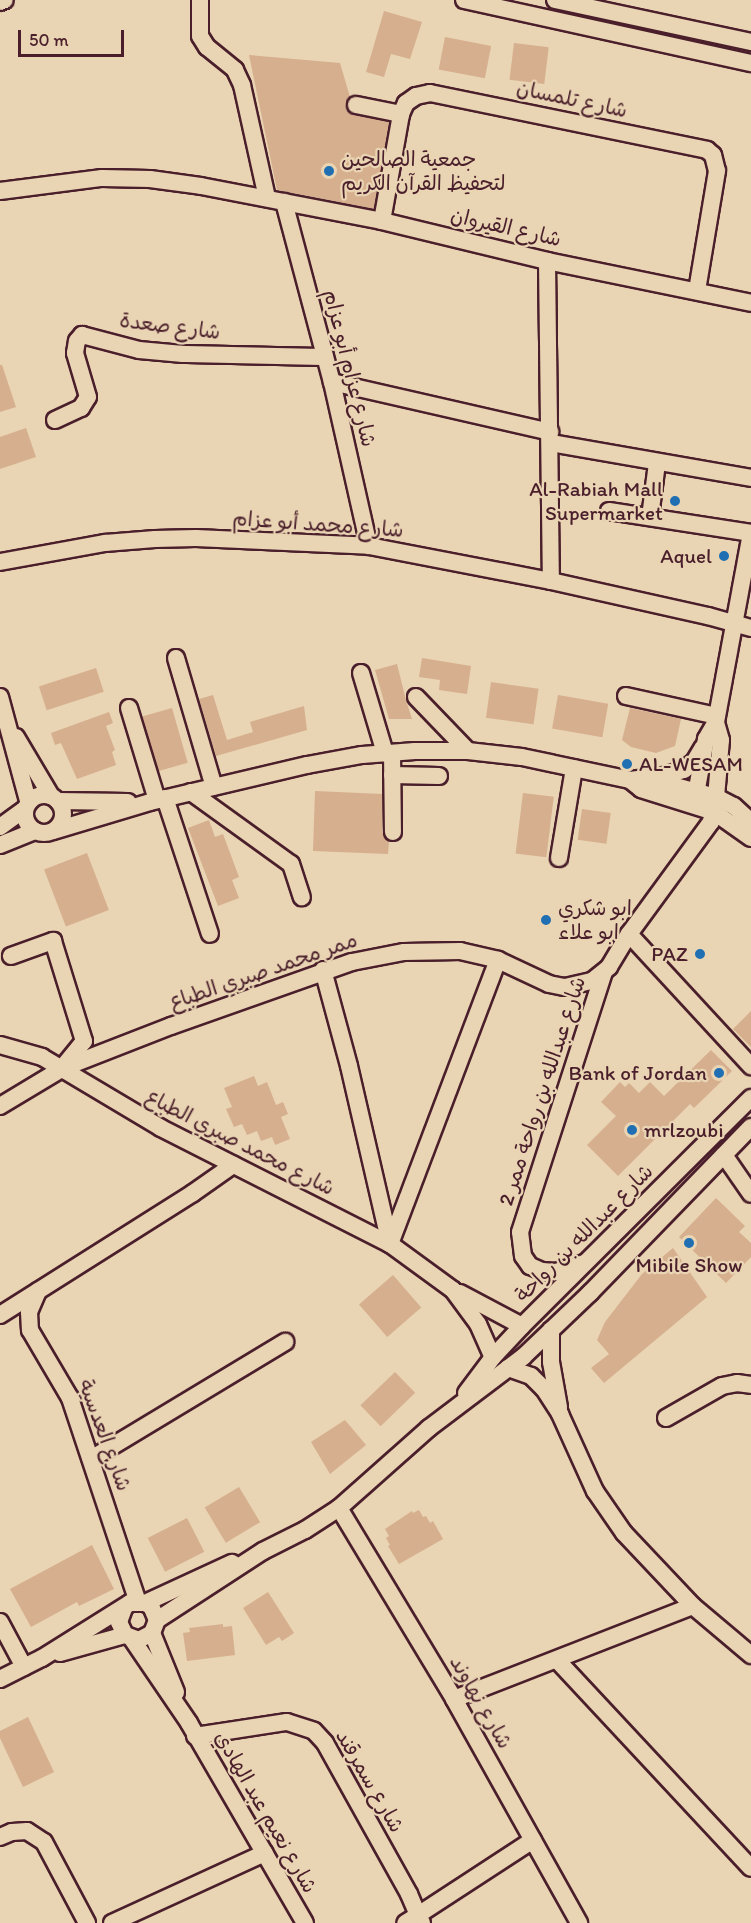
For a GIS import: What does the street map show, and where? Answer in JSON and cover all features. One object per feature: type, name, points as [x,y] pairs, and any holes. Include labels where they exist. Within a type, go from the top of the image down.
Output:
[{"type":"street","points":[[0,2],[5,0]]},
{"type":"street","points":[[200,0],[200,36],[207,47],[235,70],[242,85],[267,198]]},
{"type":"street","points":[[464,0],[751,63]]},
{"type":"street","points":[[555,0],[595,4],[751,42]]},
{"type":"street","name":"شارع تلمسان","points":[[401,114],[406,103],[416,96],[430,93],[707,150],[713,155],[717,171],[697,290]]},
{"type":"street","points":[[356,105],[401,114],[382,221]]},
{"type":"street","name":"شارع القيروان","points":[[0,191],[102,178],[150,179],[267,198],[382,221],[547,261],[697,290],[751,303]]},
{"type":"street","name":"شارع عزام أبو عزام","points":[[284,202],[332,382],[369,546]]},
{"type":"street","points":[[547,261],[551,581]]},
{"type":"street","name":"شارع صعدة","points":[[56,420],[85,404],[88,397],[75,353],[77,341],[82,335],[139,350],[183,354],[325,357]]},
{"type":"street","points":[[332,382],[657,463],[751,478]]},
{"type":"street","points":[[650,517],[657,463]]},
{"type":"street","points":[[0,844],[35,831],[53,831],[191,792],[307,765],[388,753],[468,751],[522,757],[630,780],[652,780],[684,770],[694,762],[706,744],[717,719],[743,626],[751,533],[609,511]]},
{"type":"street","name":"شارع محمد أبو عزام","points":[[0,562],[105,543],[154,539],[196,538],[369,546],[551,581],[743,626]]},
{"type":"street","points":[[176,658],[214,787]]},
{"type":"street","points":[[361,673],[388,753],[392,775],[393,832]]},
{"type":"street","points":[[626,696],[717,719]]},
{"type":"street","points":[[0,697],[27,805],[26,822],[35,831]]},
{"type":"street","points":[[416,697],[468,751]]},
{"type":"street","points":[[129,708],[157,800],[210,934]]},
{"type":"street","points":[[604,972],[628,934],[702,836],[715,805],[722,740],[717,719]]},
{"type":"street","points":[[8,725],[62,807],[62,820],[53,831]]},
{"type":"street","points":[[695,799],[706,744]]},
{"type":"street","points":[[559,858],[574,768]]},
{"type":"street","points":[[392,775],[439,776]]},
{"type":"street","points":[[630,780],[641,789],[715,805],[734,806],[751,822]]},
{"type":"street","points":[[652,780],[695,799]]},
{"type":"street","points":[[191,792],[291,864],[302,897]]},
{"type":"street","points":[[0,827],[39,795],[55,798],[157,800]]},
{"type":"street","points":[[715,805],[751,838]]},
{"type":"street","points":[[628,934],[751,1066]]},
{"type":"street","points":[[0,1106],[63,1068],[84,1041],[54,941],[11,956]]},
{"type":"street","name":"ممر محمد صبري الطباع","points":[[63,1068],[323,970],[378,956],[430,951],[460,951],[498,960],[549,984],[566,987],[592,981],[604,972]]},
{"type":"street","points":[[390,1244],[498,960]]},
{"type":"street","points":[[323,970],[350,1066],[390,1244]]},
{"type":"street","name":"شارع عبدالله بن رواحة ممر 2","points":[[590,1260],[556,1272],[542,1271],[530,1266],[523,1256],[520,1232],[604,972]]},
{"type":"street","name":"شارع محمد صبري الطباع","points":[[0,1045],[42,1057],[63,1068],[109,1099],[232,1165],[390,1244],[453,1290],[522,1326]]},
{"type":"street","name":"شارع عبدالله بن رواحة","points":[[455,1407],[493,1357],[522,1326],[751,1098]]},
{"type":"street","name":"شارع عبدالله بن رواحة","points":[[0,1679],[42,1658],[135,1604],[263,1551],[305,1530],[339,1508],[455,1407],[508,1368],[551,1330],[751,1127]]},
{"type":"street","points":[[724,1155],[751,1194]]},
{"type":"street","points":[[0,1315],[193,1193],[232,1165]]},
{"type":"street","name":"شارع محمد صبري الطباع","points":[[453,1290],[478,1324],[493,1357]]},
{"type":"street","name":"شارع العدسية","points":[[38,1291],[29,1312],[30,1330],[70,1398],[135,1604]]},
{"type":"street","points":[[551,1330],[551,1362],[560,1414]]},
{"type":"street","points":[[91,1459],[285,1342]]},
{"type":"street","points":[[508,1368],[531,1377],[544,1389],[560,1414],[594,1491],[610,1514],[693,1606],[751,1655]]},
{"type":"street","points":[[666,1418],[722,1386],[736,1383],[751,1385]]},
{"type":"street","name":"شارع نهاوند","points":[[339,1508],[454,1699],[579,1923]]},
{"type":"street","name":"شارع عبدالله بن رواحة","points":[[155,1626],[263,1551]]},
{"type":"street","points":[[135,1604],[151,1606],[155,1626],[146,1638],[129,1637],[119,1622],[135,1604]]},
{"type":"street","points":[[454,1699],[693,1606]]},
{"type":"street","points":[[0,1622],[24,1667]]},
{"type":"street","name":"شارع نعيم عبد الهادي","points":[[155,1626],[192,1729]]},
{"type":"street","name":"شارع عبدالله بن رواحة","points":[[42,1658],[129,1637]]},
{"type":"street","name":"شارع نعيم عبد الهادي","points":[[129,1637],[192,1729],[304,1923]]},
{"type":"street","points":[[558,1660],[751,1868]]},
{"type":"street","name":"شارع سمرقند","points":[[192,1729],[287,1722],[300,1724],[314,1731],[328,1749],[415,1920]]},
{"type":"street","points":[[0,1837],[12,1832],[27,1831],[44,1842],[87,1923]]},
{"type":"street","points":[[415,1920],[533,1840]]},
{"type":"street","points":[[112,1923],[265,1853]]},
{"type":"building","points":[[384,11],[422,22],[410,59],[391,54],[384,77],[366,72]]},
{"type":"building","points":[[445,37],[491,46],[485,78],[439,69]]},
{"type":"building","points":[[514,43],[549,47],[544,84],[509,80]]},
{"type":"building","points":[[249,55],[340,63],[350,97],[346,104],[349,112],[389,122],[374,209],[277,190]]},
{"type":"building","points":[[0,365],[2,365],[16,407],[0,412]]},
{"type":"building","points":[[26,428],[36,457],[0,469],[0,437]]},
{"type":"building","points":[[422,658],[471,666],[467,694],[439,690],[440,680],[419,677]]},
{"type":"building","points":[[397,664],[412,719],[389,719],[375,670]]},
{"type":"building","points":[[96,668],[104,692],[47,710],[39,687]]},
{"type":"building","points":[[491,682],[539,689],[534,724],[486,718]]},
{"type":"building","points":[[213,695],[227,740],[253,732],[250,722],[304,706],[307,730],[216,756],[199,699]]},
{"type":"building","points":[[558,695],[608,704],[602,737],[552,728]]},
{"type":"building","points":[[172,708],[188,763],[158,771],[142,717]]},
{"type":"building","points":[[630,708],[681,719],[675,746],[656,753],[631,747],[622,740]]},
{"type":"building","points":[[109,712],[113,723],[106,726],[115,750],[112,752],[116,765],[77,779],[61,743],[55,745],[51,733]]},
{"type":"building","points":[[315,791],[382,794],[382,832],[389,841],[388,854],[313,851]]},
{"type":"building","points":[[523,793],[554,797],[546,857],[516,854]]},
{"type":"building","points":[[582,809],[611,813],[606,844],[578,840]]},
{"type":"building","points":[[209,820],[215,837],[223,834],[239,877],[232,880],[239,898],[218,906],[188,828]]},
{"type":"building","points":[[87,853],[109,910],[66,926],[44,869]]},
{"type":"building","points":[[751,1011],[751,1047],[733,1029]]},
{"type":"building","name":"mrlzoubi","points":[[711,1050],[732,1071],[694,1108],[690,1104],[618,1176],[587,1145],[616,1116],[601,1102],[620,1082],[625,1087],[629,1083],[639,1093],[650,1082],[664,1096]]},
{"type":"building","points":[[254,1076],[258,1086],[267,1082],[276,1105],[283,1102],[288,1114],[281,1117],[290,1139],[275,1145],[272,1137],[261,1141],[257,1131],[247,1135],[242,1124],[234,1127],[226,1109],[232,1107],[224,1088]]},
{"type":"building","points":[[716,1198],[745,1226],[739,1232],[751,1243],[751,1257],[726,1283],[679,1237]]},
{"type":"building","points":[[673,1248],[707,1297],[604,1383],[591,1368],[609,1354],[597,1340],[605,1322],[642,1274]]},
{"type":"building","points":[[393,1275],[421,1307],[387,1337],[359,1305]]},
{"type":"building","points":[[395,1372],[415,1393],[381,1426],[360,1405]]},
{"type":"building","points":[[345,1420],[366,1445],[330,1474],[311,1442]]},
{"type":"building","points":[[239,1487],[260,1522],[226,1543],[205,1508]]},
{"type":"building","points":[[419,1510],[430,1523],[433,1521],[443,1539],[399,1564],[388,1546],[390,1545],[386,1538],[389,1536],[385,1529],[412,1511],[413,1513]]},
{"type":"building","points":[[187,1518],[204,1552],[165,1572],[148,1538]]},
{"type":"building","points":[[92,1545],[114,1589],[79,1606],[77,1602],[31,1627],[10,1589]]},
{"type":"building","points":[[268,1592],[294,1633],[282,1641],[279,1637],[266,1645],[243,1608]]},
{"type":"building","points":[[223,1624],[223,1627],[232,1626],[235,1655],[187,1661],[183,1633],[190,1632],[189,1628]]},
{"type":"building","points":[[28,1717],[54,1772],[23,1787],[0,1738],[0,1731]]},
{"type":"place","name":"جمعية الصالحين لتحفيظ القرآن الكريم","points":[[329,171]]},
{"type":"place","name":"Al-Rabiah Mall Supermarket","points":[[675,501]]},
{"type":"place","name":"Aquel","points":[[724,556]]},
{"type":"place","name":"AL-WESAM","points":[[627,764]]},
{"type":"place","name":"ابو شكري ابو علاء","points":[[546,920]]},
{"type":"place","name":"PAZ","points":[[700,954]]},
{"type":"place","name":"Bank of Jordan","points":[[719,1073]]},
{"type":"place","name":"mrlzoubi","points":[[632,1130]]},
{"type":"place","name":"Mibile Show","points":[[689,1243]]}]
